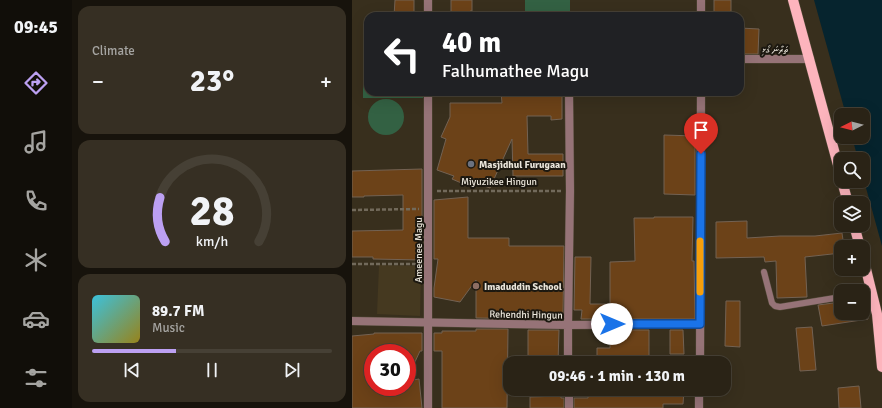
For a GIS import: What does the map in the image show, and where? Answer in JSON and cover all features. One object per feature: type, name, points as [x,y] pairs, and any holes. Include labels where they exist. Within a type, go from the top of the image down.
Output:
[{"type":"main road","points":[[793,0],[835,152]]},
{"type":"main road","points":[[870,298],[877,314],[882,367]]},
{"type":"street","points":[[428,0],[428,12]]},
{"type":"street","points":[[701,0],[701,12]]},
{"type":"street","name":"ތަރާނަ ގޯޅި","points":[[744,59],[810,60]]},
{"type":"street","name":"Ameenee Magu","points":[[428,96],[428,408]]},
{"type":"street","points":[[568,356],[570,191],[569,96]]},
{"type":"street","points":[[700,356],[701,96]]},
{"type":"street","name":"Rehendhi Hingun","points":[[352,321],[568,325],[700,324]]},
{"type":"street","points":[[569,396],[569,408]]},
{"type":"street","points":[[699,396],[699,408]]},
{"type":"lane","points":[[764,272],[772,303],[775,306],[780,307],[834,298]]},
{"type":"path","name":"Miyuzikee Hingun","points":[[428,191],[570,191]]},
{"type":"path","points":[[352,210],[428,209]]},
{"type":"path","points":[[352,264],[428,264]]},
{"type":"shaded area","points":[[379,265],[421,266],[420,316],[377,314]]},
{"type":"green space","points":[[525,0],[570,0],[570,12],[525,12]]},
{"type":"green space","points":[[363,63],[364,96],[423,96],[423,98],[363,98]]},
{"type":"green space","points":[[390,99],[399,104],[403,110],[403,124],[399,130],[390,135],[382,135],[373,130],[369,124],[368,113],[373,104],[379,100]]},
{"type":"water","points":[[814,0],[882,0],[882,246],[870,202],[870,196],[868,196],[866,188],[870,188],[870,152],[856,152],[854,144],[870,144],[870,108],[844,108]]},
{"type":"building","points":[[395,0],[414,0],[414,12],[394,12]]},
{"type":"building","points":[[451,0],[472,0],[472,11],[451,12]]},
{"type":"building","points":[[714,0],[731,0],[731,12],[714,12]]},
{"type":"building","points":[[744,28],[759,29],[758,54],[744,54]]},
{"type":"building","points":[[501,96],[562,96],[562,119],[551,120],[551,116],[527,116],[528,154],[563,154],[563,176],[513,176],[512,139],[490,188],[476,183],[473,188],[452,179],[454,176],[437,170],[446,139],[441,137],[450,117],[450,103],[502,103]]},
{"type":"building","points":[[664,135],[695,136],[695,195],[664,194]]},
{"type":"building","points":[[422,169],[422,260],[352,257],[352,231],[403,230],[403,195],[352,197],[352,171]]},
{"type":"building","points":[[468,197],[468,238],[509,238],[509,246],[564,246],[563,314],[559,319],[476,318],[476,280],[460,302],[434,297],[438,259],[434,259],[434,200]]},
{"type":"building","points":[[693,217],[692,261],[694,261],[695,319],[581,319],[582,310],[574,310],[575,257],[591,257],[590,304],[610,304],[610,262],[635,261],[634,218]]},
{"type":"building","points":[[747,221],[747,238],[815,236],[842,233],[843,240],[834,240],[834,254],[805,257],[807,297],[777,298],[776,261],[765,262],[764,257],[716,258],[716,222]]},
{"type":"building","points":[[726,301],[740,301],[740,347],[725,346]]},
{"type":"building","points":[[834,303],[834,320],[861,320],[822,326],[818,305]]},
{"type":"building","points":[[812,327],[816,370],[800,371],[796,328]]},
{"type":"building","points":[[476,329],[508,329],[508,356],[503,356],[503,396],[507,396],[507,408],[442,408],[442,351],[434,351],[434,333],[442,333],[442,331],[476,331]]},
{"type":"building","points":[[528,330],[559,330],[558,356],[528,356]]},
{"type":"building","points":[[610,330],[649,330],[649,356],[597,356],[597,348],[610,348]]},
{"type":"building","points":[[670,330],[683,330],[684,354],[670,354]]},
{"type":"building","points":[[422,333],[422,351],[420,351],[416,360],[416,344],[364,344],[364,396],[416,396],[416,380],[419,379],[422,408],[352,408],[352,336]]},
{"type":"building","points":[[859,386],[861,408],[839,408],[838,388]]},
{"type":"building","points":[[561,396],[561,398],[564,398],[564,408],[530,408],[530,397]]},
{"type":"building","points":[[588,396],[684,396],[683,404],[663,404],[663,408],[574,408],[574,398],[588,398]]},
{"type":"slow traffic","points":[[700,241],[700,292]]},
{"type":"place","name":"Masjidhul Furugaan","points":[[471,164]]},
{"type":"place","name":"Imaduddin School","points":[[476,286]]},
{"type":"route","points":[[612,324],[700,324],[701,154]]}]
